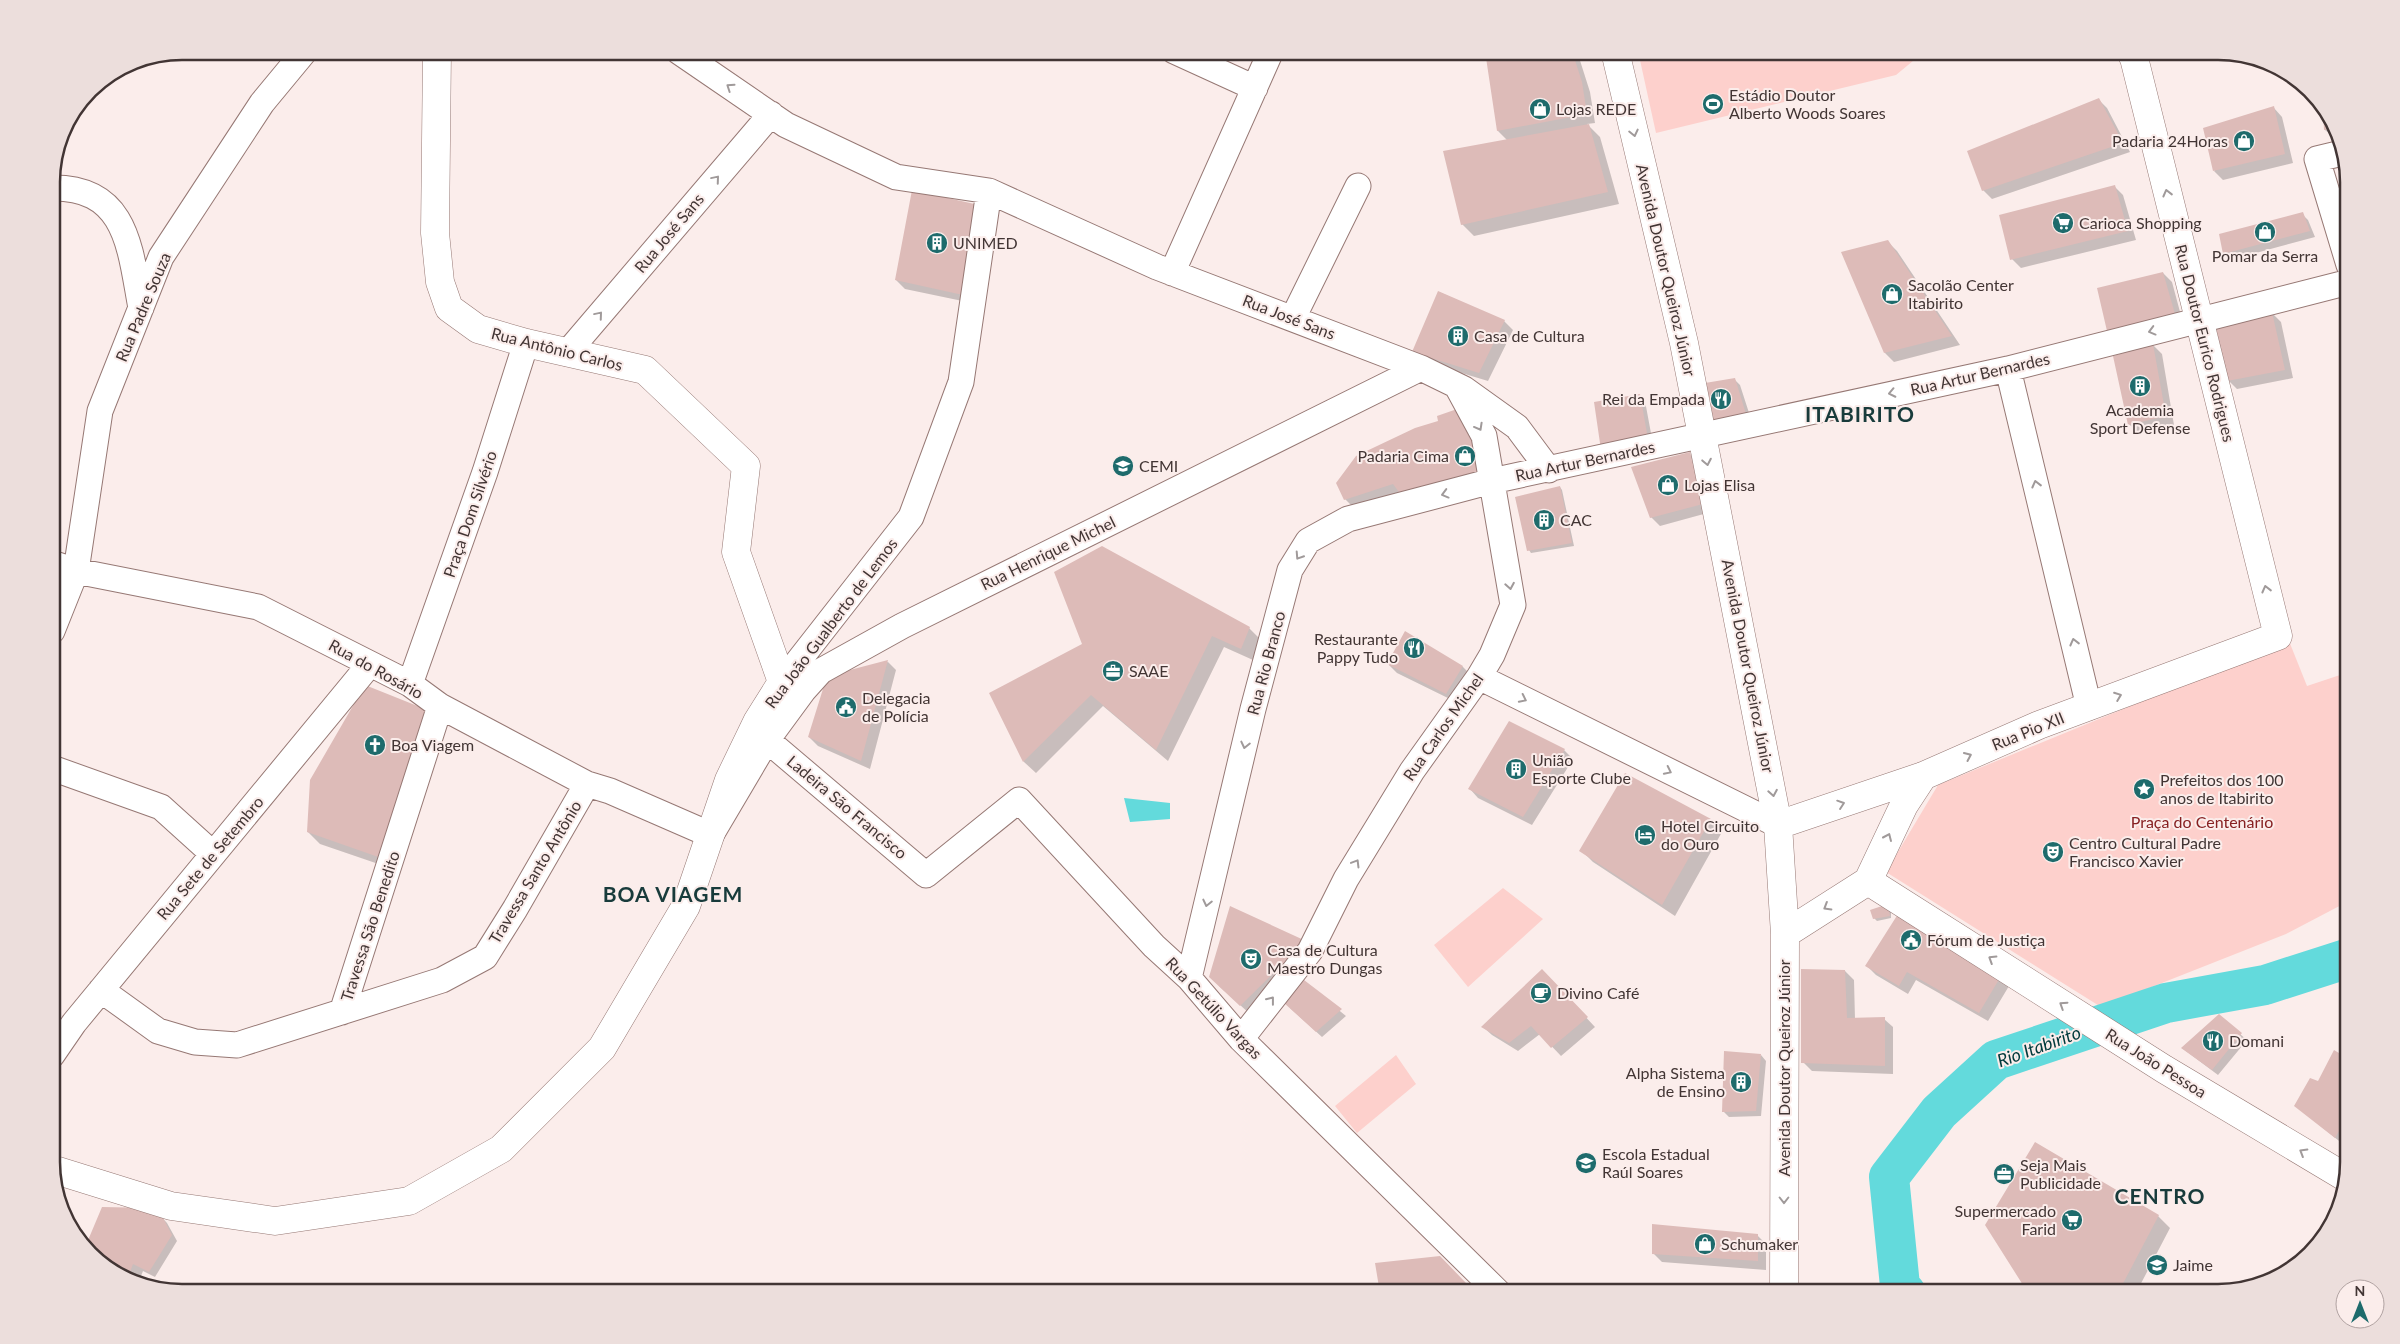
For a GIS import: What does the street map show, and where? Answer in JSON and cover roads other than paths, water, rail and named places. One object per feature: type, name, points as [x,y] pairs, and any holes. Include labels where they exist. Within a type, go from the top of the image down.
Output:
[{"type":"main road","name":"Rua Antônio Carlos","points":[[437,60],[435,233],[440,282],[449,308],[478,329],[526,343],[645,370],[746,466],[736,552],[782,682]]},
{"type":"main road","name":"Avenida Doutor Queiroz Júnior","points":[[1617,60],[1684,343],[1778,825],[1785,934],[1784,1284]]},
{"type":"main road","name":"Rua Doutor Eurico Rodrigues","points":[[2134,60],[2278,636]]},
{"type":"main road","name":"Rua Pio XII","points":[[1778,825],[1923,776],[2040,725],[2278,636]]},
{"type":"main road","name":"Rua João Gualberto de Lemos","points":[[60,1172],[171,1206],[275,1221],[409,1201],[501,1149],[602,1048],[686,906],[729,780],[757,722],[782,682]]},
{"type":"main road","points":[[1785,934],[1868,881],[1904,805],[1923,776]]},
{"type":"main road","name":"Rua João Pessoa","points":[[1868,881],[2164,1069],[2339,1174]]},
{"type":"street","name":"Rua Padre Souza","points":[[60,611],[76,571],[100,411],[161,257],[262,103],[298,60]]},
{"type":"street","name":"Rua José Sans","points":[[691,60],[786,125],[896,177],[989,191],[1165,270],[1421,368]]},
{"type":"street","points":[[1194,60],[1255,88]]},
{"type":"street","points":[[1165,270],[1267,60]]},
{"type":"street","name":"Rua José Sans","points":[[567,352],[771,114]]},
{"type":"street","points":[[2337,154],[2317,159],[2340,238]]},
{"type":"street","points":[[1293,318],[1358,186]]},
{"type":"street","points":[[60,188],[92,196],[111,208],[128,241],[140,308]]},
{"type":"street","name":"Rua João Gualberto de Lemos","points":[[782,682],[911,517],[960,382],[989,191]]},
{"type":"street","name":"Rua Artur Bernardes","points":[[1492,481],[2008,369],[2340,284]]},
{"type":"street","name":"Praça Dom Silvério","points":[[410,684],[485,472],[526,343]]},
{"type":"street","points":[[1421,368],[1455,384],[1517,427],[1549,470]]},
{"type":"street","name":"Rua Henrique Michel","points":[[711,835],[767,740],[803,691],[821,671],[911,621],[1421,368]]},
{"type":"street","points":[[2008,369],[2089,707]]},
{"type":"street","name":"Rua Carlos Michel","points":[[1241,1039],[1310,951],[1346,879],[1412,771],[1479,677],[1492,655],[1513,606],[1484,436],[1455,384]]},
{"type":"street","name":"Rua Rio Branco","points":[[1189,978],[1253,709],[1290,570],[1308,541],[1348,519],[1492,481]]},
{"type":"street","name":"Rua do Rosário","points":[[60,566],[258,607],[410,684],[440,706],[587,784],[610,791],[711,835]]},
{"type":"street","name":"Rua Sete de Setembro","points":[[60,1044],[101,990],[370,664]]},
{"type":"street","points":[[1479,677],[1778,825]]},
{"type":"street","name":"Travessa São Benedito","points":[[101,990],[158,1031],[195,1042],[237,1045],[342,1012],[440,706]]},
{"type":"street","name":"Ladeira São Francisco","points":[[767,740],[926,875]]},
{"type":"street","points":[[60,771],[161,807],[213,854]]},
{"type":"street","name":"Travessa Santo Antônio","points":[[342,1012],[442,980],[485,957],[587,784]]},
{"type":"street","name":"Rua Getúlio Vargas","points":[[926,875],[1018,800],[1154,946],[1189,978],[1241,1039],[1491,1284]]},
{"type":"water","points":[[1124,798],[1170,803],[1170,819],[1130,822]]},
{"type":"waterway","name":"Rio Itabirito","points":[[1900,1284],[1889,1177],[1939,1112],[1996,1060],[2166,1003],[2265,985],[2340,961]]},
{"type":"place","name":"Estádio Doutor Alberto Woods Soares","points":[[1713,104]]},
{"type":"place","name":"Lojas REDE","points":[[1540,109]]},
{"type":"place","name":"Padaria 24Horas","points":[[2244,141]]},
{"type":"place","name":"Carioca Shopping","points":[[2063,223]]},
{"type":"place","name":"Pomar da Serra","points":[[2265,232]]},
{"type":"place","name":"UNIMED","points":[[937,243]]},
{"type":"place","name":"Sacolão Center Itabirito","points":[[1892,294]]},
{"type":"place","name":"Casa de Cultura","points":[[1458,336]]},
{"type":"place","name":"Academia Sport Defense","points":[[2140,386]]},
{"type":"place","name":"Rei da Empada","points":[[1721,399]]},
{"type":"place","name":"Padaria Cima","points":[[1465,456]]},
{"type":"place","name":"CEMI","points":[[1123,466]]},
{"type":"place","name":"Lojas Elisa","points":[[1668,485]]},
{"type":"place","name":"CAC","points":[[1544,520]]},
{"type":"place","name":"Restaurante Pappy Tudo","points":[[1414,648]]},
{"type":"place","name":"SAAE","points":[[1113,671]]},
{"type":"place","name":"Delegacia de Polícia","points":[[846,707]]},
{"type":"place","name":"Boa Viagem","points":[[375,745]]},
{"type":"place","name":"União Esporte Clube","points":[[1516,769]]},
{"type":"place","name":"Prefeitos dos 100 anos de Itabirito","points":[[2144,789]]},
{"type":"place","name":"Hotel Circuito do Ouro","points":[[1645,835]]},
{"type":"place","name":"Centro Cultural Padre Francisco Xavier","points":[[2053,852]]},
{"type":"place","name":"Fórum de Justiça","points":[[1911,940]]},
{"type":"place","name":"Casa de Cultura Maestro Dungas","points":[[1251,959]]},
{"type":"place","name":"Divino Café","points":[[1541,993]]},
{"type":"place","name":"Domani","points":[[2213,1041]]},
{"type":"place","name":"Alpha Sistema de Ensino","points":[[1741,1082]]},
{"type":"place","name":"Escola Estadual Raúl Soares","points":[[1586,1163]]},
{"type":"place","name":"Seja Mais Publicidade","points":[[2004,1174]]},
{"type":"place","name":"Supermercado Farid","points":[[2072,1220]]},
{"type":"place","name":"Schumaker","points":[[1705,1244]]},
{"type":"place","name":"Jaime","points":[[2157,1265]]},
{"type":"district","name":"ITABIRITO","points":[[1860,415]]},
{"type":"district","name":"BOA VIAGEM","points":[[673,895]]},
{"type":"district","name":"CENTRO","points":[[2160,1197]]},
{"type":"park label","name":"Praça do Centenário","points":[[2202,822]]}]
